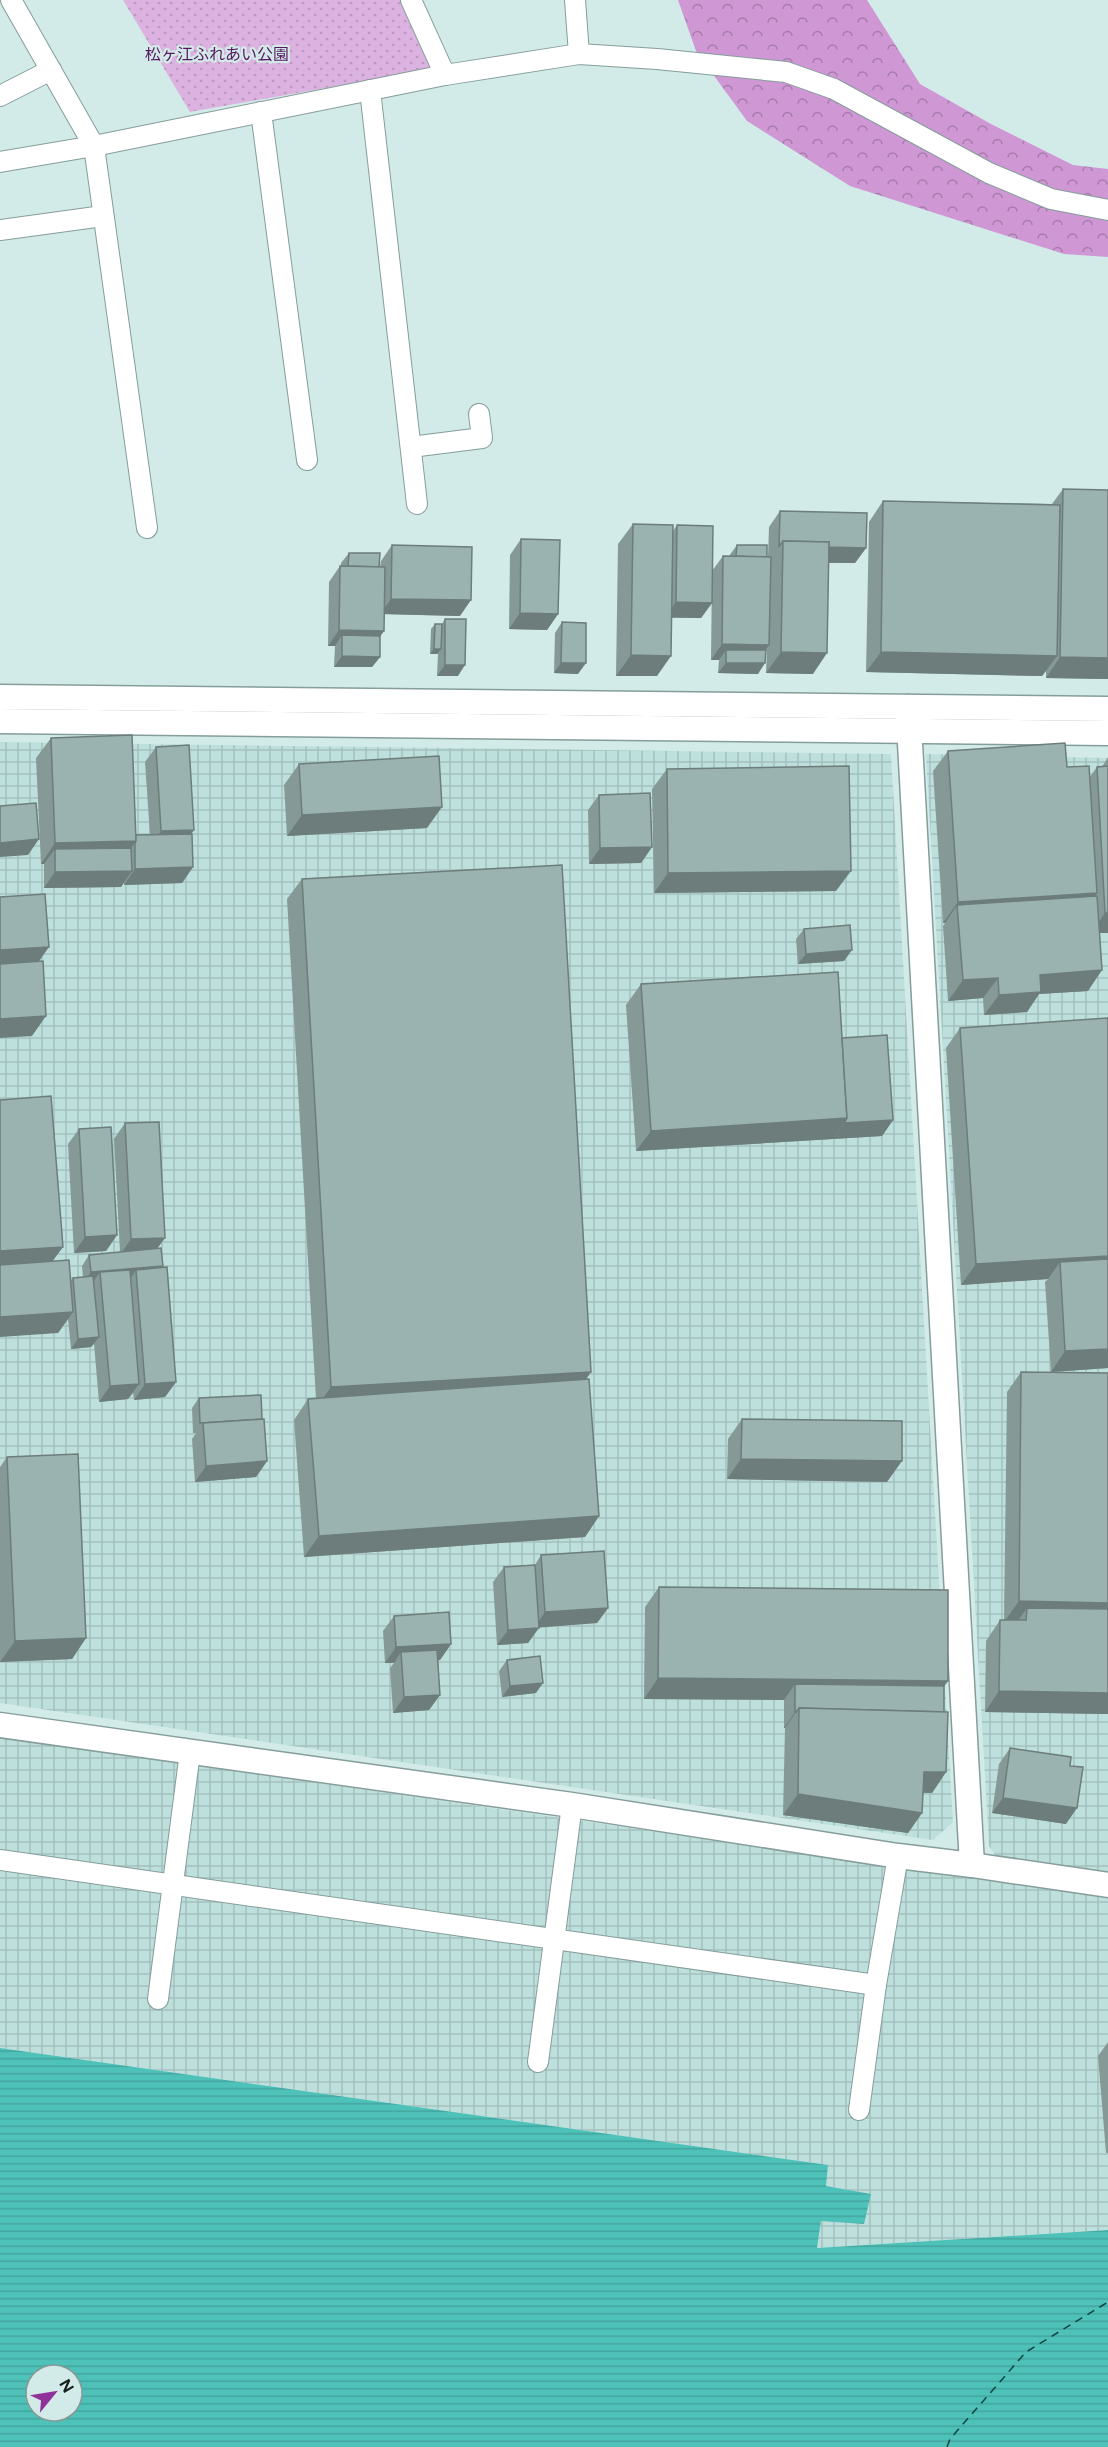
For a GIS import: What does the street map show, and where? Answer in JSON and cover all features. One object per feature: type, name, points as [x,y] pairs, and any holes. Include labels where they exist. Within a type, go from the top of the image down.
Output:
[{"type":"street","points":[[11,0],[94,146],[147,528]]},
{"type":"street","points":[[411,0],[445,75]]},
{"type":"street","points":[[575,0],[579,54]]},
{"type":"street","points":[[0,162],[94,146],[445,75],[579,54],[657,58],[786,72],[834,89],[989,173],[1051,199],[1108,210]]},
{"type":"street","points":[[0,96],[51,70]]},
{"type":"street","points":[[370,90],[417,504]]},
{"type":"street","points":[[261,112],[307,459]]},
{"type":"street","points":[[0,230],[103,216]]},
{"type":"street","points":[[411,447],[482,438],[479,414]]},
{"type":"street","points":[[0,697],[908,719],[1108,733]]},
{"type":"street","points":[[0,721],[908,719],[1108,709]]},
{"type":"street","points":[[908,719],[972,1865]]},
{"type":"street","points":[[0,1725],[572,1805],[897,1856],[1108,1885]]},
{"type":"street","points":[[158,1999],[190,1752]]},
{"type":"street","points":[[538,2062],[572,1805]]},
{"type":"street","points":[[859,2110],[897,1856]]},
{"type":"street","points":[[0,1860],[876,1985]]},
{"type":"shaded area","points":[[0,742],[891,754],[953,1822],[933,1840],[0,1703]]},
{"type":"shaded area","points":[[926,754],[1108,758],[1108,1875],[997,1858],[989,1846]]},
{"type":"shaded area","points":[[0,1737],[1108,1897],[1108,2230],[817,2248],[821,2221],[870,2194],[825,2186],[828,2165],[0,2048]]},
{"type":"green space","name":"松ヶ江ふれあい公園","points":[[123,0],[401,0],[432,69],[190,112]]},
{"type":"green space","points":[[678,0],[867,0],[920,84],[991,124],[1073,165],[1108,169],[1108,257],[1064,254],[850,186],[747,121],[696,51]]},
{"type":"water","points":[[0,2048],[828,2165],[826,2186],[871,2194],[864,2224],[821,2221],[817,2248],[1108,2230],[1108,2447],[0,2447]]},
{"type":"building","points":[[1063,489],[1108,490],[1108,658],[1060,657]]},
{"type":"building","points":[[883,501],[1060,505],[1057,656],[881,652]]},
{"type":"building","points":[[780,511],[867,513],[866,548],[829,547],[829,542],[783,541],[779,546]]},
{"type":"building","points":[[633,524],[673,525],[671,656],[631,655]]},
{"type":"building","points":[[677,525],[713,526],[712,603],[676,602]]},
{"type":"building","points":[[521,539],[560,540],[558,614],[520,613]]},
{"type":"building","points":[[783,541],[829,542],[827,653],[781,652]]},
{"type":"building","points":[[392,545],[472,547],[471,600],[391,599]]},
{"type":"building","points":[[737,545],[767,545],[767,557],[736,556]]},
{"type":"building","points":[[349,553],[380,553],[379,567],[348,566]]},
{"type":"building","points":[[723,556],[771,557],[769,645],[722,644]]},
{"type":"building","points":[[340,566],[385,567],[384,631],[339,630]]},
{"type":"building","points":[[445,619],[466,619],[465,665],[445,665]]},
{"type":"building","points":[[562,622],[586,623],[586,663],[561,663]]},
{"type":"building","points":[[435,624],[442,624],[441,649],[434,649]]},
{"type":"building","points":[[342,635],[380,636],[380,657],[342,656]]},
{"type":"building","points":[[726,650],[766,650],[765,663],[726,663]]},
{"type":"building","points":[[132,735],[136,841],[55,843],[51,738]]},
{"type":"building","points":[[1065,743],[1067,767],[1089,766],[1097,893],[958,902],[948,751]]},
{"type":"building","points":[[189,745],[194,830],[161,831],[156,747]]},
{"type":"building","points":[[439,756],[442,807],[302,815],[299,764]]},
{"type":"building","points":[[849,766],[851,871],[668,873],[667,769]]},
{"type":"building","points":[[1108,766],[1108,913],[1105,913],[1097,767]]},
{"type":"building","points":[[650,793],[652,847],[600,848],[599,795]]},
{"type":"building","points":[[36,803],[39,839],[0,843],[0,806]]},
{"type":"building","points":[[192,834],[193,867],[135,869],[136,835]]},
{"type":"building","points":[[131,848],[132,871],[55,872],[55,849]]},
{"type":"building","points":[[562,865],[591,1372],[331,1387],[302,879]]},
{"type":"building","points":[[45,894],[49,947],[0,950],[0,897]]},
{"type":"building","points":[[1097,896],[1102,970],[1040,975],[1041,992],[999,995],[998,978],[963,980],[957,905]]},
{"type":"building","points":[[850,925],[852,950],[806,954],[804,929]]},
{"type":"building","points":[[43,961],[46,1016],[0,1019],[0,964]]},
{"type":"building","points":[[838,972],[847,1118],[651,1131],[641,984]]},
{"type":"building","points":[[1108,1018],[1108,1256],[976,1264],[960,1028]]},
{"type":"building","points":[[887,1035],[893,1120],[844,1123],[847,1118],[842,1038]]},
{"type":"building","points":[[51,1096],[63,1247],[0,1251],[0,1100]]},
{"type":"building","points":[[159,1122],[165,1238],[131,1239],[125,1123]]},
{"type":"building","points":[[111,1127],[117,1235],[85,1237],[79,1129]]},
{"type":"building","points":[[161,1248],[163,1266],[91,1272],[89,1255]]},
{"type":"building","points":[[1108,1259],[1108,1349],[1065,1351],[1060,1262]]},
{"type":"building","points":[[69,1260],[73,1312],[0,1317],[0,1265]]},
{"type":"building","points":[[167,1267],[176,1382],[145,1384],[136,1270]]},
{"type":"building","points":[[130,1270],[139,1384],[110,1386],[100,1272]]},
{"type":"building","points":[[93,1276],[99,1337],[78,1339],[73,1278]]},
{"type":"building","points":[[1021,1372],[1108,1373],[1108,1603],[1019,1601]]},
{"type":"building","points":[[589,1379],[599,1516],[319,1536],[308,1399]]},
{"type":"building","points":[[261,1395],[262,1419],[200,1423],[199,1398]]},
{"type":"building","points":[[264,1419],[267,1461],[206,1466],[203,1423]]},
{"type":"building","points":[[742,1419],[902,1421],[902,1461],[741,1459]]},
{"type":"building","points":[[78,1454],[86,1638],[15,1641],[7,1457]]},
{"type":"building","points":[[604,1551],[608,1608],[545,1612],[541,1555]]},
{"type":"building","points":[[535,1565],[539,1628],[508,1630],[504,1567]]},
{"type":"building","points":[[659,1587],[948,1590],[948,1681],[658,1678]]},
{"type":"building","points":[[1027,1608],[1108,1609],[1108,1693],[999,1691],[1000,1620],[1026,1620]]},
{"type":"building","points":[[449,1612],[451,1644],[396,1647],[394,1616]]},
{"type":"building","points":[[437,1650],[440,1695],[404,1697],[401,1652]]},
{"type":"building","points":[[540,1656],[543,1683],[510,1686],[507,1660]]},
{"type":"building","points":[[795,1684],[944,1686],[944,1712],[799,1708],[795,1712]]},
{"type":"building","points":[[799,1708],[948,1712],[946,1772],[924,1772],[922,1813],[798,1794]]},
{"type":"building","points":[[1010,1748],[1071,1757],[1070,1766],[1083,1767],[1077,1808],[1003,1798]]},
{"type":"ferry route","points":[[947,2447],[950,2439],[1026,2352],[1108,2302]]}]
